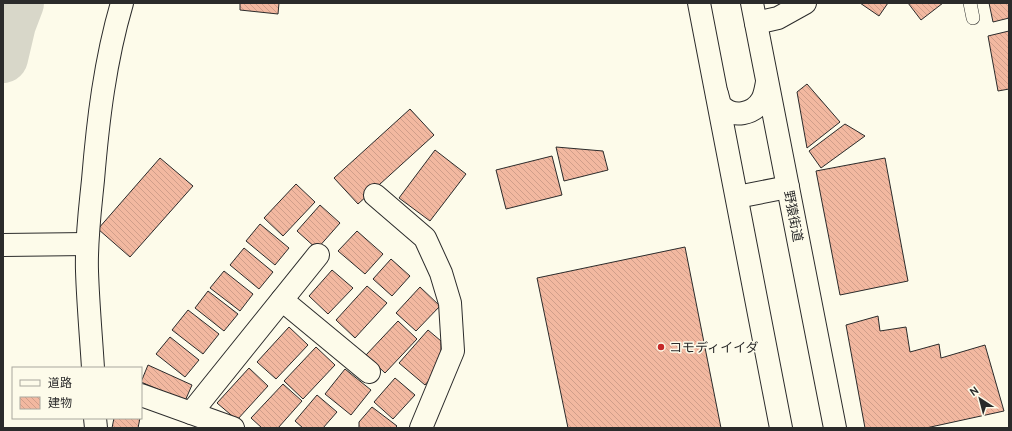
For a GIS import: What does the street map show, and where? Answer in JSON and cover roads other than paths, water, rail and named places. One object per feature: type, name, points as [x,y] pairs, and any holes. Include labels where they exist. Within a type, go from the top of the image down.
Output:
[{"type":"street","points":[[93,367],[87,271],[77,244],[102,94],[115,28],[122,3]]},
{"type":"street","points":[[699,3],[781,428]]},
{"type":"street","points":[[754,13],[778,18],[805,3]]},
{"type":"street","name":"野猿街道","points":[[754,13],[835,428]]},
{"type":"street","points":[[717,94],[720,106],[730,112],[741,114],[756,108],[763,99],[767,82]]},
{"type":"street","points":[[736,197],[788,187]]},
{"type":"street","points":[[375,195],[425,238],[442,273],[450,303],[453,351],[420,428]]},
{"type":"street","points":[[3,245],[77,244]]},
{"type":"street","points":[[191,413],[318,255]]},
{"type":"street","points":[[282,300],[369,372]]},
{"type":"street","points":[[142,395],[233,428]]},
{"type":"lane","points":[[970,3],[973,18]]},
{"type":"waterway","points":[[3,58],[11,24],[19,3]]},
{"type":"place","name":"コモディイイダ","points":[[661,347]]}]
